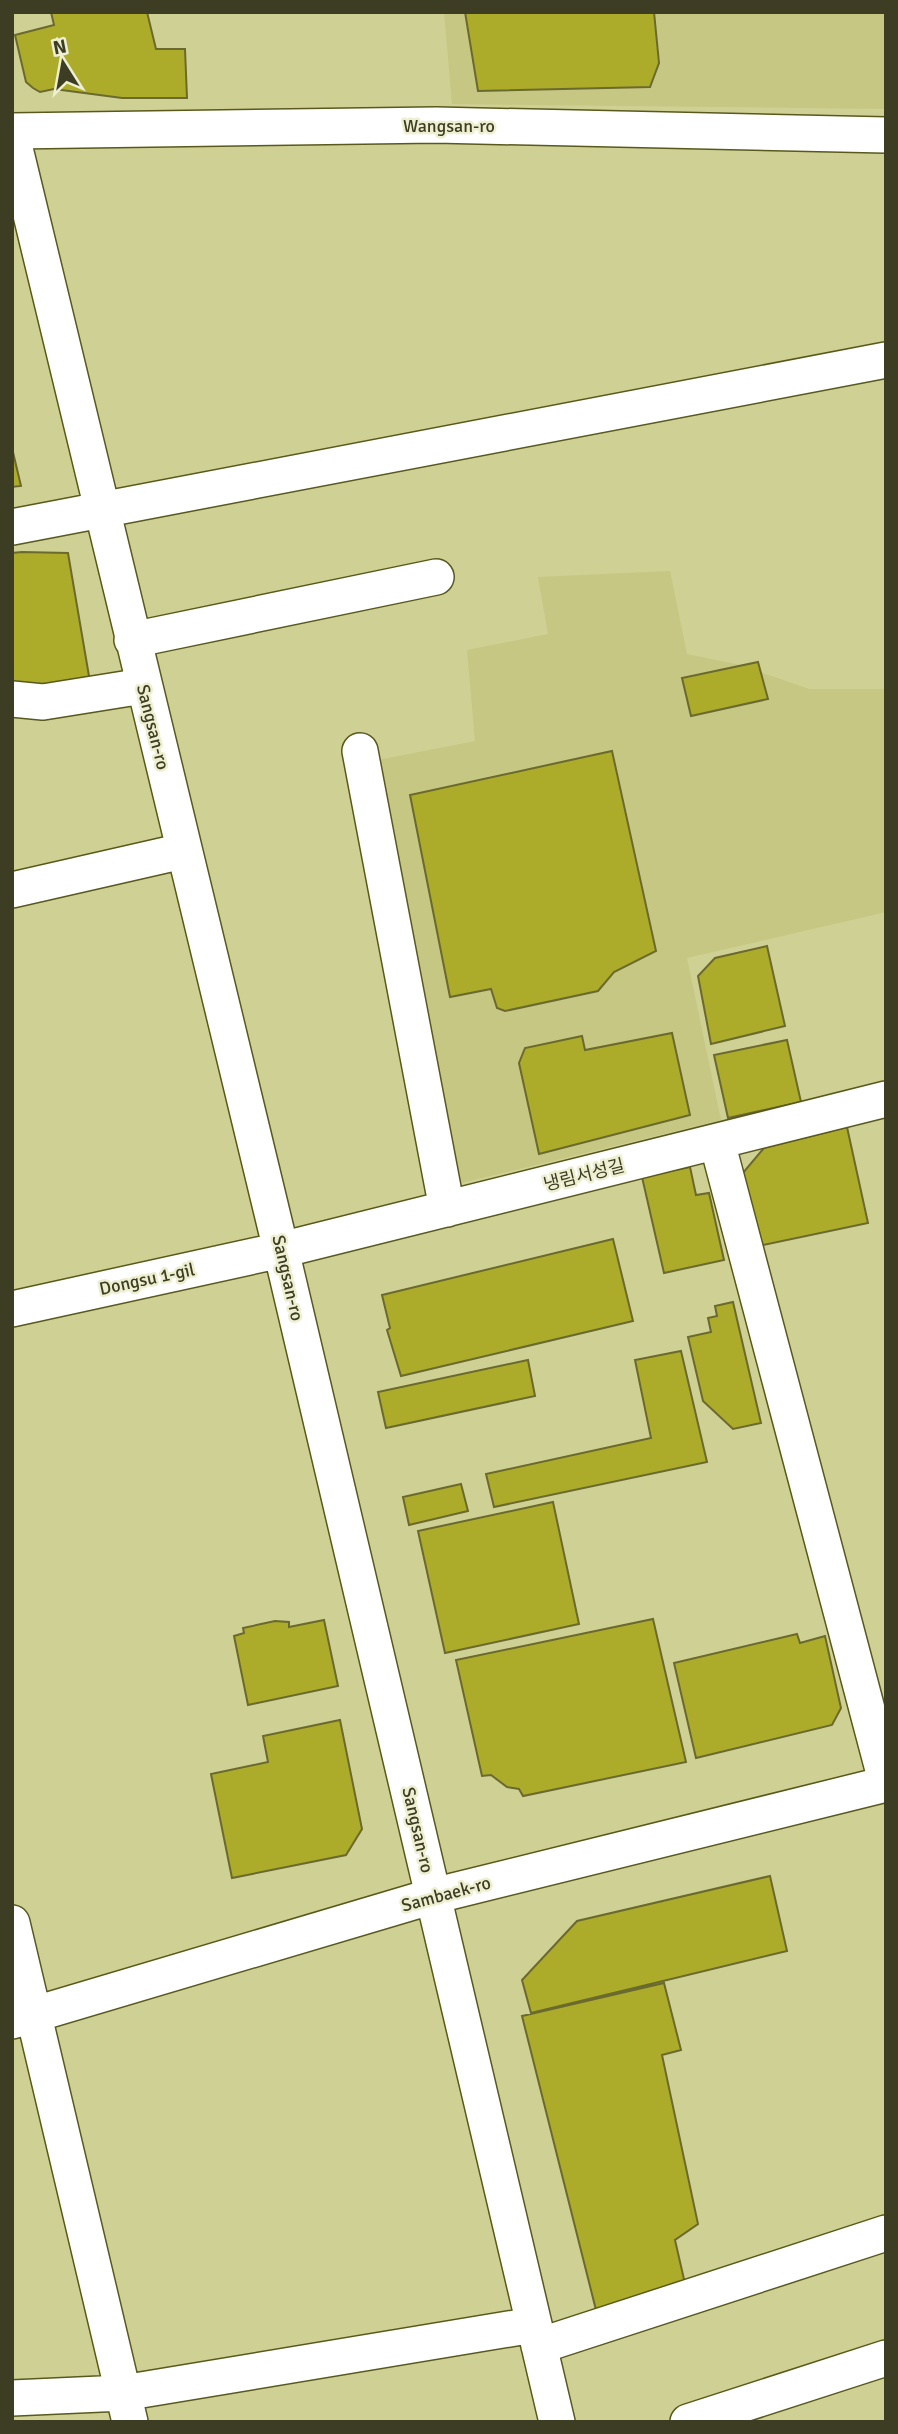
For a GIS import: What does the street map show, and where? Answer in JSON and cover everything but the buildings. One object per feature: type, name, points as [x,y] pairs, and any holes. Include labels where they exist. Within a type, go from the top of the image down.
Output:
[{"type":"street","name":"Wangsan-ro","points":[[12,131],[436,125],[886,135]]},
{"type":"street","name":"Sangsan-ro","points":[[12,136],[100,510],[281,1250],[557,2422]]},
{"type":"street","points":[[12,527],[886,360]]},
{"type":"street","points":[[132,640],[436,577]]},
{"type":"street","points":[[12,699],[43,702],[143,686]]},
{"type":"street","points":[[360,751],[447,1209]]},
{"type":"street","points":[[12,890],[183,851]]},
{"type":"street","name":"냉림서성길","points":[[281,1250],[886,1099]]},
{"type":"street","points":[[717,1142],[886,1783]]},
{"type":"street","name":"Dongsu 1-gil","points":[[12,1309],[281,1250]]},
{"type":"street","name":"Sambaek-ro","points":[[23,2018],[433,1896],[886,1783]]},
{"type":"street","points":[[12,1923],[23,2018],[127,2407]]},
{"type":"street","points":[[12,2398],[127,2407],[536,2335],[886,2233]]},
{"type":"street","points":[[688,2422],[886,2358]]},
{"type":"shaded area","points":[[444,12],[886,12],[886,109],[452,104]]},
{"type":"shaded area","points":[[670,571],[687,654],[740,665],[809,689],[886,689],[886,912],[687,958],[721,1120],[457,1184],[373,761],[475,741],[467,650],[548,634],[538,577]]}]
